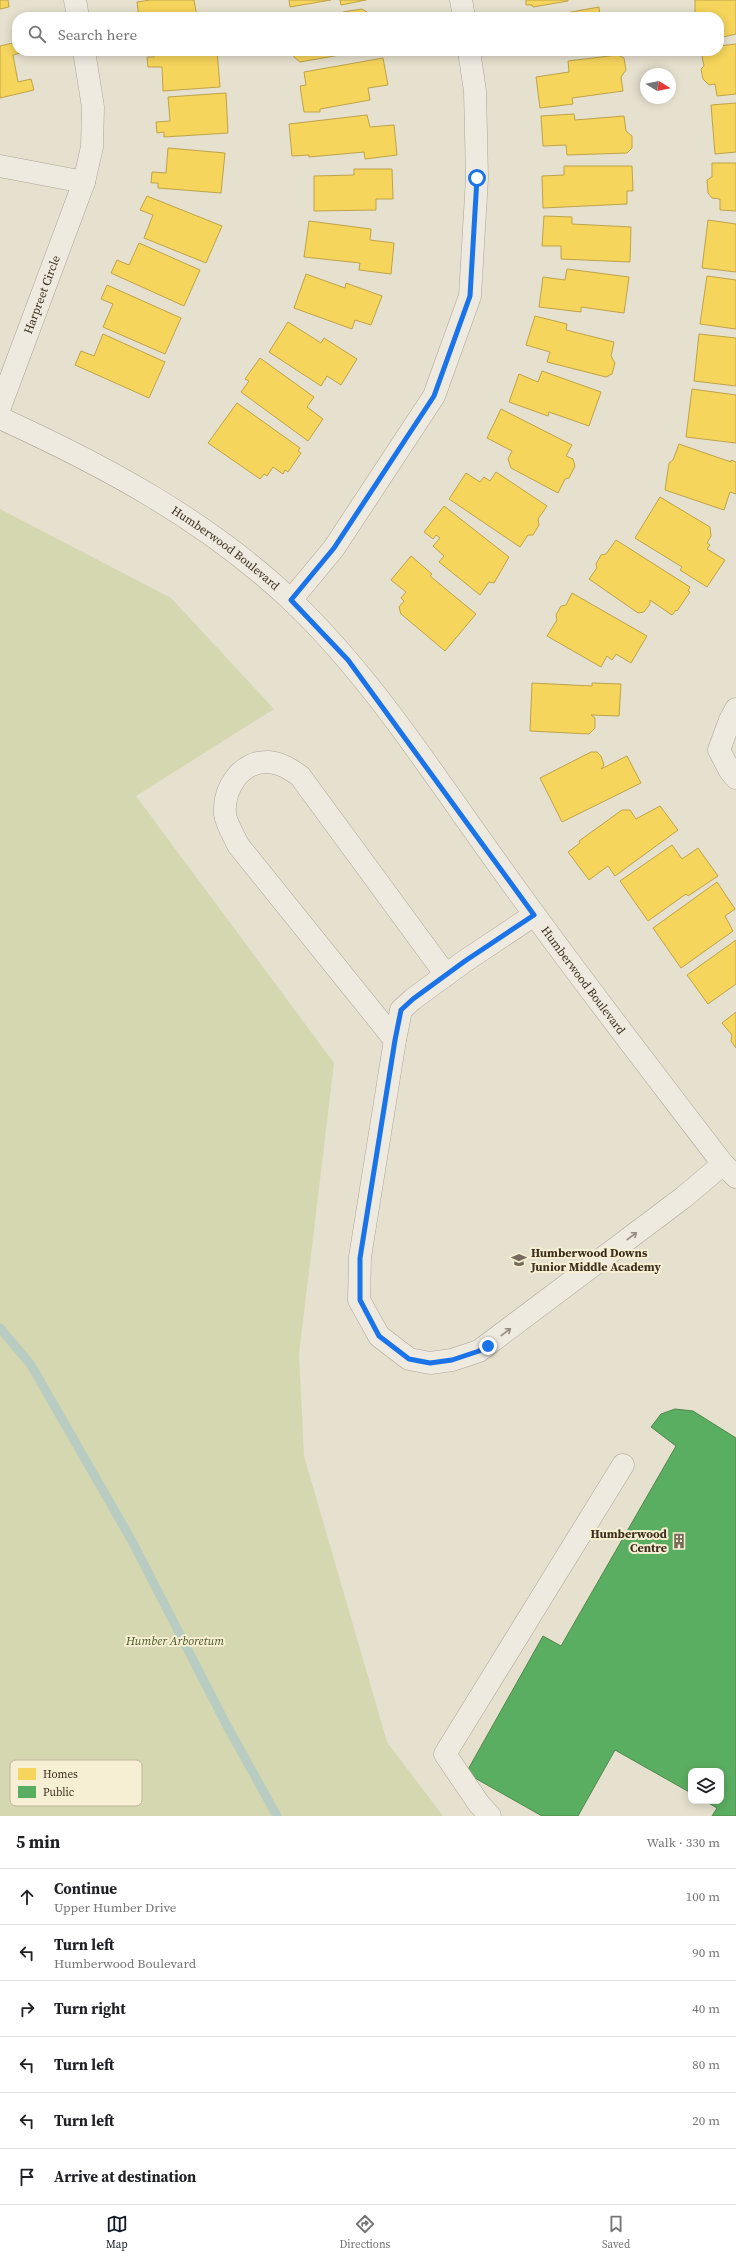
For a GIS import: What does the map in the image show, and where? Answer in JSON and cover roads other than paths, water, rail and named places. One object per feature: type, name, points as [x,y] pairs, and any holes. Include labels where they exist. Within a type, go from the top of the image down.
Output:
[{"type":"street","points":[[75,0],[77,12]]},
{"type":"street","points":[[461,0],[463,12]]},
{"type":"street","name":"Harpreet Circle","points":[[0,407],[84,182],[92,147],[93,107],[85,56]]},
{"type":"street","points":[[291,600],[334,548],[434,396],[470,296],[477,178],[475,91],[470,56]]},
{"type":"street","points":[[0,166],[84,182]]},
{"type":"street","name":"Humberwood Boulevard","points":[[0,418],[104,468],[177,511],[240,556],[291,600],[348,660],[534,915],[730,1170]]},
{"type":"street","points":[[736,709],[730,720],[719,750],[730,771],[736,778]]},
{"type":"street","points":[[395,1040],[238,845],[225,815],[226,797],[232,782],[245,768],[268,762],[285,766],[300,776],[446,975]]},
{"type":"street","points":[[534,915],[446,975],[401,1010],[360,1258],[360,1300],[379,1336],[409,1359],[430,1363],[452,1360],[479,1351],[684,1197],[730,1170]]},
{"type":"street","points":[[490,1816],[479,1804],[445,1754],[623,1464]]},
{"type":"waterway","points":[[0,1328],[31,1365],[132,1541],[226,1724],[277,1816]]},
{"type":"place","name":"Humberwood Downs Junior Middle Academy","points":[[519,1260]]},
{"type":"place","name":"Humberwood Centre","points":[[679,1541]]},
{"type":"park label","name":"Humber Arboretum","points":[[175,1641]]}]
